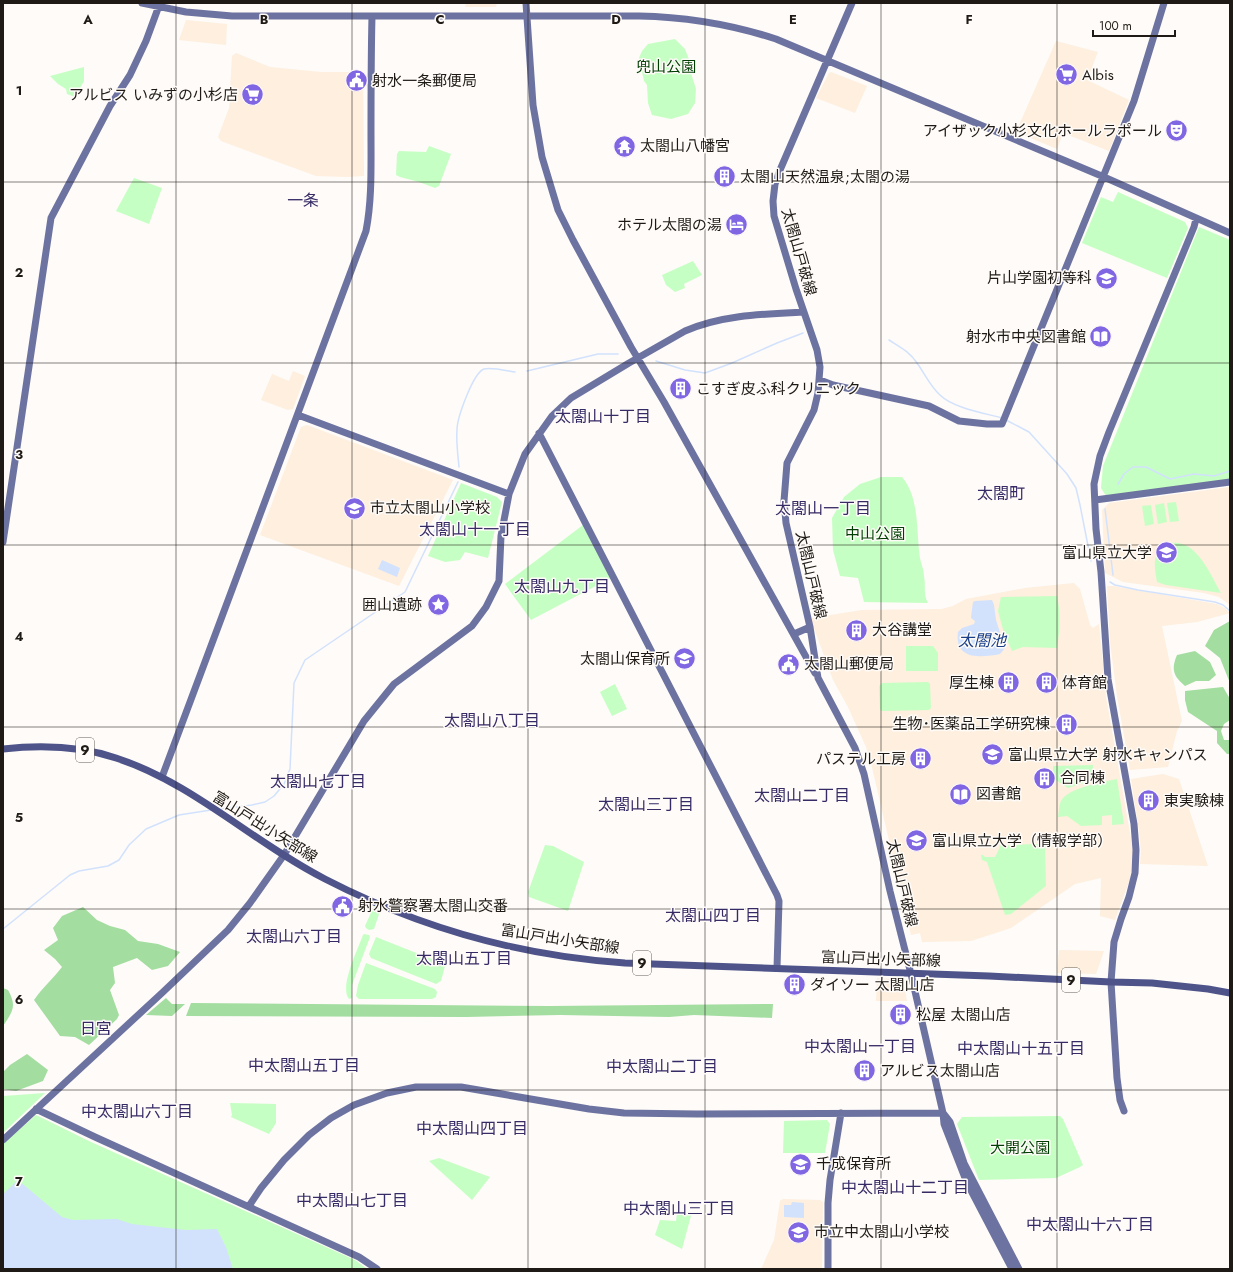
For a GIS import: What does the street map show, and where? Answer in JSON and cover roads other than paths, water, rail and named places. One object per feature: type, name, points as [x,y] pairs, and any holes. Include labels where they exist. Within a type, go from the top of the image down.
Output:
[{"type":"main road","name":"富山戸出小矢部線","points":[[3,749],[66,748],[115,757],[146,769],[176,784],[284,855],[326,880],[372,902],[458,933],[546,953],[609,962],[1174,984],[1230,993]]},
{"type":"street","points":[[142,3],[159,5],[186,12],[232,16],[657,16],[716,22],[776,39],[1104,177],[1230,233]]},
{"type":"street","points":[[526,3],[533,105],[542,157],[558,210],[638,358],[818,678]]},
{"type":"street","name":"太閤山戸破線","points":[[852,3],[775,184],[773,201],[774,216],[779,238],[817,350],[820,367],[820,380],[814,410],[786,463],[784,501],[786,523],[810,627],[818,678],[855,748],[864,774],[943,1113],[944,1124],[967,1182],[1012,1269]]},
{"type":"street","points":[[820,380],[929,406],[959,421],[1002,424],[1134,101],[1164,3]]},
{"type":"street","points":[[3,542],[51,218],[110,106],[130,75],[146,42],[159,5]]},
{"type":"street","points":[[162,777],[366,231],[370,212],[372,16]]},
{"type":"street","points":[[1124,1111],[1120,1100],[1117,1078],[1111,982],[1114,942],[1129,897],[1135,873],[1136,850],[1134,824],[1108,679],[1094,484],[1100,456],[1196,219]]},
{"type":"street","points":[[3,1140],[228,930],[250,903],[284,855],[364,721],[378,702],[394,684],[472,626],[486,607],[499,581],[501,536],[509,494],[525,454],[552,416],[572,398],[685,331],[701,324],[771,313],[803,312]]},
{"type":"street","points":[[298,415],[509,494]]},
{"type":"street","points":[[539,434],[777,895],[779,901],[777,968]]},
{"type":"street","points":[[1095,500],[1230,482]]},
{"type":"street","points":[[794,634],[810,627]]},
{"type":"street","points":[[248,1206],[284,1160],[309,1135],[331,1118],[354,1105],[387,1093],[416,1087],[460,1087],[589,1109],[624,1113],[943,1113],[950,1122],[964,1163],[1019,1269]]},
{"type":"street","points":[[36,1109],[359,1257],[377,1269]]},
{"type":"street","points":[[828,1269],[828,1203],[830,1180],[841,1114]]},
{"type":"water","points":[[382,560],[400,568],[397,577],[378,569]]},
{"type":"water","name":"太閤池","points":[[992,600],[996,620],[1005,648],[1000,654],[985,656],[970,655],[960,648],[958,632],[962,628],[974,624],[975,621],[971,618],[973,602]]},
{"type":"water","points":[[18,1180],[62,1217],[73,1220],[117,1219],[132,1224],[186,1230],[217,1229],[226,1247],[233,1269],[3,1269],[3,1194]]},
{"type":"water","points":[[792,1202],[804,1203],[804,1218],[784,1217],[784,1205],[791,1205]]},
{"type":"waterway","points":[[656,361],[685,370],[705,373],[803,333]]},
{"type":"waterway","points":[[889,340],[914,359],[933,388],[946,400],[969,410],[1002,418]]},
{"type":"waterway","points":[[527,371],[598,354],[618,354]]},
{"type":"waterway","points":[[459,467],[457,439],[458,424],[466,396],[475,379],[484,369],[515,372]]},
{"type":"waterway","points":[[1006,420],[1029,432],[1067,474],[1076,488],[1091,561]]},
{"type":"waterway","points":[[1118,484],[1124,474],[1133,467],[1146,467],[1170,479],[1194,474],[1214,476],[1230,471]]},
{"type":"waterway","points":[[219,809],[265,802],[274,796],[284,784],[290,769],[294,683],[305,660],[405,592],[458,482]]},
{"type":"waterway","points":[[1105,509],[1113,575]]},
{"type":"waterway","points":[[1110,582],[1115,585],[1138,590],[1215,602],[1223,605],[1230,611]]},
{"type":"waterway","points":[[3,929],[70,875],[79,871],[108,866],[119,860],[129,845],[146,829],[179,815],[211,810]]},
{"type":"place","name":"Albis","points":[[1066,75]]},
{"type":"place","name":"射水一条郵便局","points":[[356,81]]},
{"type":"place","name":"アルビス いみずの小杉店","points":[[253,95]]},
{"type":"place","name":"アイザック小杉文化ホールラポール","points":[[1177,131]]},
{"type":"place","name":"太閤山八幡宮","points":[[624,146]]},
{"type":"place","name":"太閤山天然温泉;太閤の湯","points":[[725,177]]},
{"type":"place","name":"ホテル太閤の湯","points":[[737,225]]},
{"type":"place","name":"片山学園初等科","points":[[1107,278]]},
{"type":"place","name":"射水市中央図書館","points":[[1101,337]]},
{"type":"place","name":"こすぎ皮ふ科クリニック","points":[[681,389]]},
{"type":"place","name":"市立太閤山小学校","points":[[355,508]]},
{"type":"place","name":"富山県立大学","points":[[1167,553]]},
{"type":"place","name":"囲山遺跡","points":[[438,605]]},
{"type":"place","name":"大谷講堂","points":[[857,630]]},
{"type":"place","name":"太閤山保育所","points":[[685,659]]},
{"type":"place","name":"太閤山郵便局","points":[[789,664]]},
{"type":"place","name":"厚生棟","points":[[1009,683]]},
{"type":"place","name":"体育館","points":[[1046,683]]},
{"type":"place","name":"生物･医薬品工学研究棟","points":[[1066,724]]},
{"type":"place","name":"富山県立大学 射水キャンパス","points":[[992,755]]},
{"type":"place","name":"パステル工房","points":[[921,759]]},
{"type":"place","name":"合同棟","points":[[1045,778]]},
{"type":"place","name":"図書館","points":[[960,794]]},
{"type":"place","name":"東実験棟","points":[[1149,801]]},
{"type":"place","name":"富山県立大学（情報学部）","points":[[916,841]]},
{"type":"place","name":"射水警察署太閤山交番","points":[[342,906]]},
{"type":"place","name":"ダイソー 太閤山店","points":[[795,985]]},
{"type":"place","name":"松屋 太閤山店","points":[[900,1015]]},
{"type":"place","name":"アルビス太閤山店","points":[[864,1071]]},
{"type":"place","name":"千成保育所","points":[[801,1164]]},
{"type":"place","name":"市立中太閤山小学校","points":[[799,1232]]},
{"type":"district","name":"一条","points":[[303,200]]},
{"type":"district","name":"太閤山十丁目","points":[[603,416]]},
{"type":"district","name":"太閤町","points":[[1001,493]]},
{"type":"district","name":"太閤山一丁目","points":[[823,508]]},
{"type":"district","name":"太閤山十一丁目","points":[[475,529]]},
{"type":"district","name":"太閤山九丁目","points":[[562,586]]},
{"type":"district","name":"太閤山八丁目","points":[[492,720]]},
{"type":"district","name":"太閤山七丁目","points":[[318,781]]},
{"type":"district","name":"太閤山二丁目","points":[[802,795]]},
{"type":"district","name":"太閤山三丁目","points":[[646,804]]},
{"type":"district","name":"太閤山四丁目","points":[[713,915]]},
{"type":"district","name":"太閤山六丁目","points":[[294,936]]},
{"type":"district","name":"太閤山五丁目","points":[[464,958]]},
{"type":"district","name":"日宮","points":[[96,1028]]},
{"type":"district","name":"中太閤山一丁目","points":[[860,1046]]},
{"type":"district","name":"中太閤山十五丁目","points":[[1021,1048]]},
{"type":"district","name":"中太閤山五丁目","points":[[304,1065]]},
{"type":"district","name":"中太閤山二丁目","points":[[662,1066]]},
{"type":"district","name":"中太閤山六丁目","points":[[137,1111]]},
{"type":"district","name":"中太閤山四丁目","points":[[472,1128]]},
{"type":"district","name":"中太閤山十二丁目","points":[[905,1187]]},
{"type":"district","name":"中太閤山七丁目","points":[[352,1200]]},
{"type":"district","name":"中太閤山三丁目","points":[[679,1208]]},
{"type":"district","name":"中太閤山十六丁目","points":[[1090,1224]]},
{"type":"park label","name":"兜山公園","points":[[666,67]]},
{"type":"park label","name":"中山公園","points":[[875,534]]},
{"type":"park label","name":"大開公園","points":[[1020,1148]]}]
